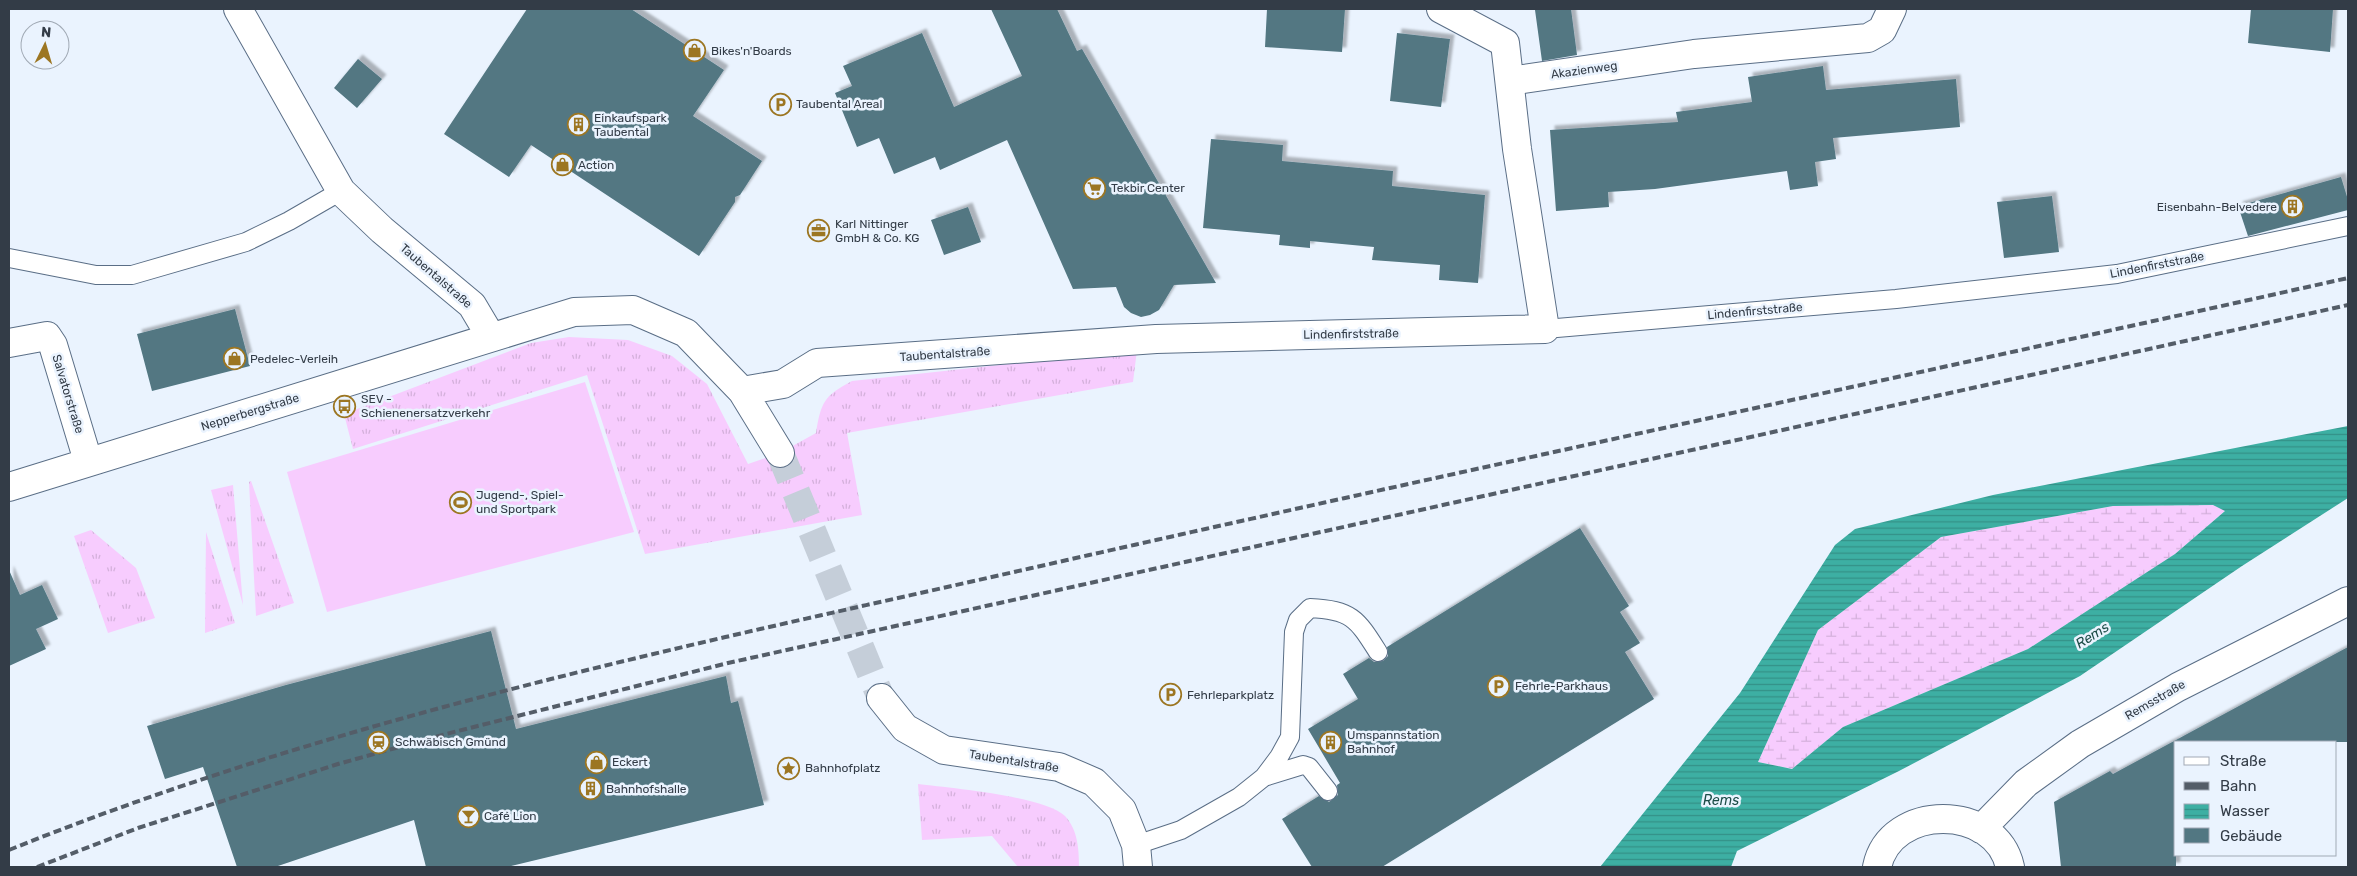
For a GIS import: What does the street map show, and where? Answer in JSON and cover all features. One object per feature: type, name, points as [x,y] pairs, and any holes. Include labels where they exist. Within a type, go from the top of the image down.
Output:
[{"type":"street","name":"Taubentalstraße","points":[[238,9],[341,191],[382,230],[472,305],[491,337]]},
{"type":"street","points":[[1441,9],[1505,43],[1517,149],[1544,329]]},
{"type":"street","name":"Akazienweg","points":[[1510,81],[1694,54],[1868,38],[1882,30],[1892,9]]},
{"type":"street","points":[[491,337],[574,312],[633,310],[686,333],[742,390],[780,452]]},
{"type":"street","name":"Lindenfirststraße","points":[[1156,339],[1544,329]]},
{"type":"street","name":"Salvatorstraße","points":[[9,343],[47,336],[54,345],[88,461]]},
{"type":"street","name":"Nepperbergstraße","points":[[9,487],[491,337]]},
{"type":"street","name":"Taubentalstraße","points":[[742,390],[783,384],[817,363],[1156,339]]},
{"type":"street","name":"Remsstraße","points":[[1981,829],[2026,783],[2080,744],[2178,687],[2348,601]]},
{"type":"street","name":"Taubentalstraße","points":[[881,698],[905,728],[944,750],[1059,767],[1094,782],[1122,810],[1137,856]]},
{"type":"street","points":[[1877,867],[1878,861],[1891,841],[1911,826],[1934,818],[1958,819],[1981,829],[1998,843],[2010,867]]},
{"type":"lane","points":[[9,258],[96,275],[132,275],[246,242],[289,221],[341,191]]},
{"type":"lane","name":"Lindenfirststraße","points":[[1544,329],[1896,299],[2117,274],[2348,226]]},
{"type":"lane","points":[[1137,856],[1239,797],[1264,777],[1279,757],[1290,737],[1294,632],[1298,620],[1310,608],[1342,612],[1353,618],[1361,625],[1378,652]]},
{"type":"lane","points":[[1264,777],[1303,765],[1309,767],[1328,791]]},
{"type":"green space","points":[[569,337],[628,340],[672,356],[707,384],[748,464],[780,453],[816,433],[825,401],[835,391],[852,381],[1137,350],[1133,382],[847,433],[862,515],[645,554],[587,375],[353,449],[344,414],[531,343]]},
{"type":"green space","name":"Jugend-, Spiel- und Sportpark","points":[[585,382],[634,532],[327,612],[287,472]]},
{"type":"green space","points":[[251,481],[294,603],[256,616],[249,482]]},
{"type":"green space","points":[[233,485],[243,605],[211,490]]},
{"type":"green space","points":[[2213,505],[2226,510],[2175,554],[2028,649],[1843,727],[1792,769],[1758,762],[1818,630],[1941,537],[2113,506]]},
{"type":"green space","points":[[91,530],[136,568],[155,618],[108,633],[74,536]]},
{"type":"green space","points":[[206,532],[235,623],[205,633]]},
{"type":"green space","points":[[918,784],[1018,798],[1054,809],[1065,816],[1073,827],[1078,847],[1079,867],[1018,867],[992,836],[922,840]]},
{"type":"water","name":"Rems","points":[[2348,426],[2348,498],[2242,566],[2080,676],[1899,771],[1737,851],[1731,867],[1600,867],[1740,693],[1835,545],[1855,529],[1993,495]],"holes":[[[2213,505],[2225,511],[2175,554],[2028,649],[1843,727],[1792,769],[1758,762],[1818,630],[1941,537],[2113,506]]]},
{"type":"building","name":"Einkaufspark Taubental","points":[[527,9],[631,9],[724,70],[693,116],[762,161],[740,195],[735,197],[735,202],[699,256],[531,145],[509,177],[444,134]]},
{"type":"building","name":"Tekbir Center","points":[[991,9],[1057,9],[1077,51],[1082,49],[1216,283],[1174,285],[1159,310],[1141,317],[1131,313],[1124,307],[1116,287],[1073,289],[1007,140],[940,170],[935,157],[894,174],[879,138],[857,147],[835,93],[852,86],[843,66],[922,33],[954,107],[1022,76]]},
{"type":"building","points":[[1267,9],[1345,9],[1342,52],[1265,47]]},
{"type":"building","points":[[1571,9],[1577,55],[1542,61],[1535,10]]},
{"type":"building","points":[[2251,9],[2333,9],[2330,52],[2248,43]]},
{"type":"building","points":[[1397,33],[1450,39],[1441,107],[1390,101]]},
{"type":"building","points":[[358,59],[382,79],[357,108],[334,88]]},
{"type":"building","points":[[1823,66],[1826,90],[1956,79],[1960,127],[1833,138],[1836,159],[1815,162],[1818,186],[1790,190],[1787,171],[1655,189],[1608,192],[1609,207],[1556,211],[1550,130],[1678,122],[1676,112],[1752,102],[1748,77]]},
{"type":"building","points":[[1211,139],[1283,145],[1282,161],[1393,171],[1392,186],[1485,195],[1478,283],[1439,280],[1440,265],[1372,260],[1374,247],[1310,241],[1310,248],[1279,245],[1280,235],[1203,228]]},
{"type":"building","name":"Eisenbahn-Belvedere","points":[[2341,177],[2348,200],[2348,210],[2248,236],[2238,206]]},
{"type":"building","points":[[2052,196],[2059,252],[2004,258],[1997,202]]},
{"type":"building","points":[[968,207],[981,242],[944,255],[931,220]]},
{"type":"building","points":[[235,309],[250,366],[152,391],[137,334]]},
{"type":"building","name":"Fehrle-Parkhaus","points":[[1580,528],[1629,606],[1620,612],[1640,643],[1625,652],[1654,699],[1382,867],[1312,867],[1282,819],[1319,796],[1329,802],[1338,795],[1337,785],[1340,783],[1308,729],[1358,699],[1343,674],[1369,658],[1374,662],[1383,661],[1388,656],[1387,647]]},
{"type":"building","points":[[9,570],[20,595],[42,585],[58,619],[36,629],[46,649],[9,666]]},
{"type":"building","points":[[491,631],[516,729],[726,676],[731,703],[738,701],[764,805],[507,867],[426,867],[414,820],[275,867],[237,867],[203,767],[165,779],[147,726],[286,685]]},
{"type":"building","points":[[2348,647],[2348,742],[2174,741]]},
{"type":"building","points":[[2174,741],[2174,856],[2176,856],[2176,867],[2061,867],[2054,802],[2110,771],[2113,774]]},
{"type":"tunnel","points":[[780,453],[881,698]]},
{"type":"railway","points":[[9,850],[132,803],[257,761],[510,689],[766,628],[1354,496],[2348,278]]},
{"type":"railway","points":[[37,867],[138,828],[338,764],[446,734],[728,663],[2348,305]]},
{"type":"place","name":"Bikes'n'Boards","points":[[695,51]]},
{"type":"place","name":"Taubental Areal","points":[[780,104]]},
{"type":"place","name":"Einkaufspark Taubental","points":[[578,125]]},
{"type":"place","name":"Action","points":[[562,165]]},
{"type":"place","name":"Tekbir Center","points":[[1095,188]]},
{"type":"place","name":"Eisenbahn-Belvedere","points":[[2293,207]]},
{"type":"place","name":"Karl Nittinger GmbH & Co. KG","points":[[819,231]]},
{"type":"place","name":"Pedelec-Verleih","points":[[234,359]]},
{"type":"place","name":"SEV - Schienenersatzverkehr","points":[[345,406]]},
{"type":"place","name":"Jugend-, Spiel- und Sportpark","points":[[460,502]]},
{"type":"place","name":"Fehrle-Parkhaus","points":[[1499,686]]},
{"type":"place","name":"Fehrleparkplatz","points":[[1171,695]]},
{"type":"place","name":"Schwäbisch Gmünd","points":[[379,742]]},
{"type":"place","name":"Umspannstation Bahnhof","points":[[1331,742]]},
{"type":"place","name":"Eckert","points":[[596,762]]},
{"type":"place","name":"Bahnhofplatz","points":[[789,768]]},
{"type":"place","name":"Bahnhofshalle","points":[[590,789]]},
{"type":"place","name":"Café Lion","points":[[468,816]]}]
